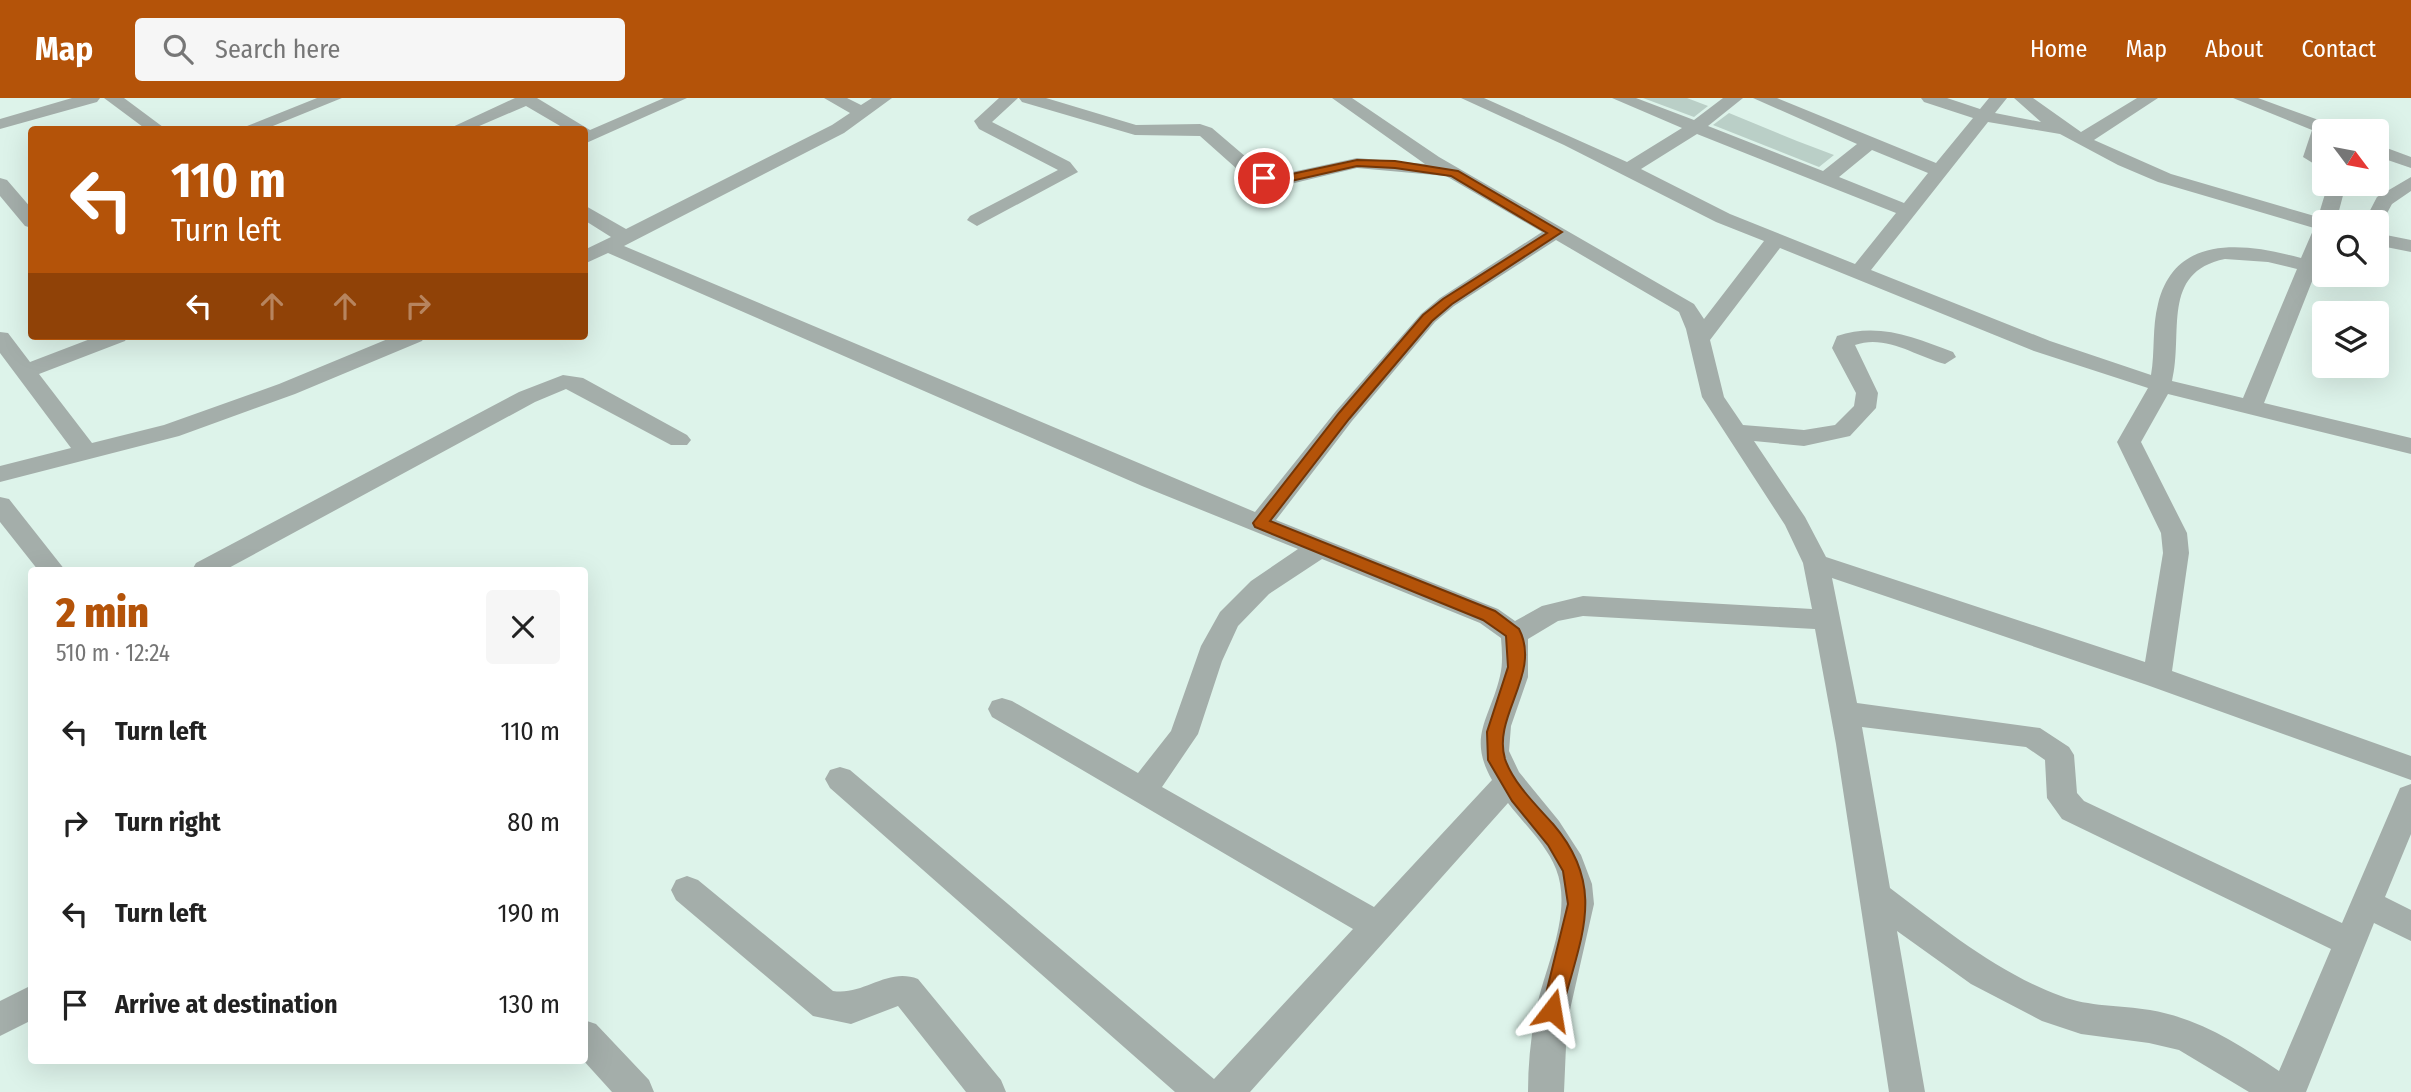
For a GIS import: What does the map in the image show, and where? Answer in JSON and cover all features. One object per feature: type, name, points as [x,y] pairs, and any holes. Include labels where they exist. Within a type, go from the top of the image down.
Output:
[{"type":"street","points":[[0,124],[91,98]]},
{"type":"street","points":[[114,98],[153,126]]},
{"type":"street","points":[[256,126],[333,98]]},
{"type":"street","points":[[462,126],[526,98],[573,126]]},
{"type":"street","points":[[588,133],[678,98]]},
{"type":"street","points":[[833,98],[862,112]]},
{"type":"street","points":[[588,256],[838,129],[883,98]]},
{"type":"street","points":[[977,220],[1069,172],[1064,166],[985,125],[983,121],[986,116],[1009,98]]},
{"type":"street","points":[[1028,98],[1135,130],[1194,128],[1206,132],[1264,178],[1278,181],[1357,163],[1395,164],[1454,174]]},
{"type":"street","points":[[1340,98],[1454,174],[1687,308],[1697,323],[1704,378],[1796,523],[1816,563],[1844,713],[1907,1092]]},
{"type":"street","points":[[1470,98],[1628,170],[1723,218],[2042,346],[2160,386],[2411,446]]},
{"type":"street","points":[[1621,98],[1908,211]]},
{"type":"street","points":[[1628,170],[1695,128],[1734,98]]},
{"type":"street","points":[[1930,98],[1984,116],[2075,136],[2207,191],[2312,221]]},
{"type":"street","points":[[1859,272],[1997,98]]},
{"type":"street","points":[[2023,98],[2075,136]]},
{"type":"street","points":[[2075,136],[2149,98]]},
{"type":"street","points":[[2242,98],[2312,124]]},
{"type":"street","points":[[1775,100],[1939,171]]},
{"type":"street","points":[[1825,180],[1870,142]]},
{"type":"street","points":[[2379,210],[2384,201],[2411,183],[2399,167],[2406,161],[2389,154]]},
{"type":"street","points":[[0,184],[24,201]]},
{"type":"street","points":[[588,215],[619,242],[1113,464],[1489,616],[1514,634]]},
{"type":"street","points":[[1260,523],[1344,416],[1428,318],[1447,302],[1556,232]]},
{"type":"street","points":[[1699,340],[1776,239]]},
{"type":"street","points":[[2389,242],[2411,246]]},
{"type":"street","points":[[2157,677],[2176,553],[2174,533],[2129,442],[2160,386],[2170,296],[2185,269],[2192,263],[2224,252],[2247,251],[2308,266]]},
{"type":"street","points":[[2251,407],[2312,256]]},
{"type":"street","points":[[1736,432],[1804,438],[1842,431],[1864,408],[1867,393],[1843,348],[1845,341],[1854,336],[1895,339],[1945,357]]},
{"type":"street","points":[[0,338],[87,453]]},
{"type":"street","points":[[27,371],[107,340]]},
{"type":"street","points":[[0,474],[171,431],[274,394],[404,340]]},
{"type":"street","points":[[211,567],[527,397],[563,382],[589,388],[679,440]]},
{"type":"street","points":[[0,505],[50,567]]},
{"type":"street","points":[[1142,790],[1183,737],[1227,621],[1244,601],[1264,584],[1322,547]]},
{"type":"street","points":[[1816,563],[2157,677],[2411,768]]},
{"type":"street","points":[[1514,634],[1552,613],[1583,606],[1825,620]]},
{"type":"street","points":[[1514,634],[1516,667],[1495,732],[1496,760],[1573,869],[1578,904],[1552,1010],[1544,1065],[1546,1092]]},
{"type":"street","points":[[1002,709],[1377,926]]},
{"type":"street","points":[[1844,713],[2030,736],[2045,743],[2059,755],[2062,798],[2073,810],[2350,942]]},
{"type":"street","points":[[840,779],[1202,1092]]},
{"type":"street","points":[[1226,1092],[1510,781]]},
{"type":"street","points":[[1875,895],[1953,954],[2023,997],[2057,1011],[2092,1020],[2163,1029],[2192,1039],[2293,1090],[2366,903],[2408,811]]},
{"type":"street","points":[[687,890],[825,1005],[846,1011],[865,1006],[889,990],[906,990],[988,1092]]},
{"type":"street","points":[[2366,903],[2411,926]]},
{"type":"street","points":[[0,1020],[28,1003]]},
{"type":"street","points":[[588,1039],[636,1092]]},
{"type":"building","points":[[1643,98],[1687,98],[1708,106],[1694,117]]},
{"type":"building","points":[[1729,113],[1834,155],[1819,167],[1713,125]]},
{"type":"route","points":[[1264,178],[1278,181],[1337,165],[1357,163],[1395,164],[1454,174],[1556,232],[1447,302],[1428,318],[1344,416],[1260,523],[1489,616],[1514,634],[1516,667],[1495,732],[1496,760],[1518,796],[1555,840],[1573,869],[1578,904],[1552,1010]]}]
